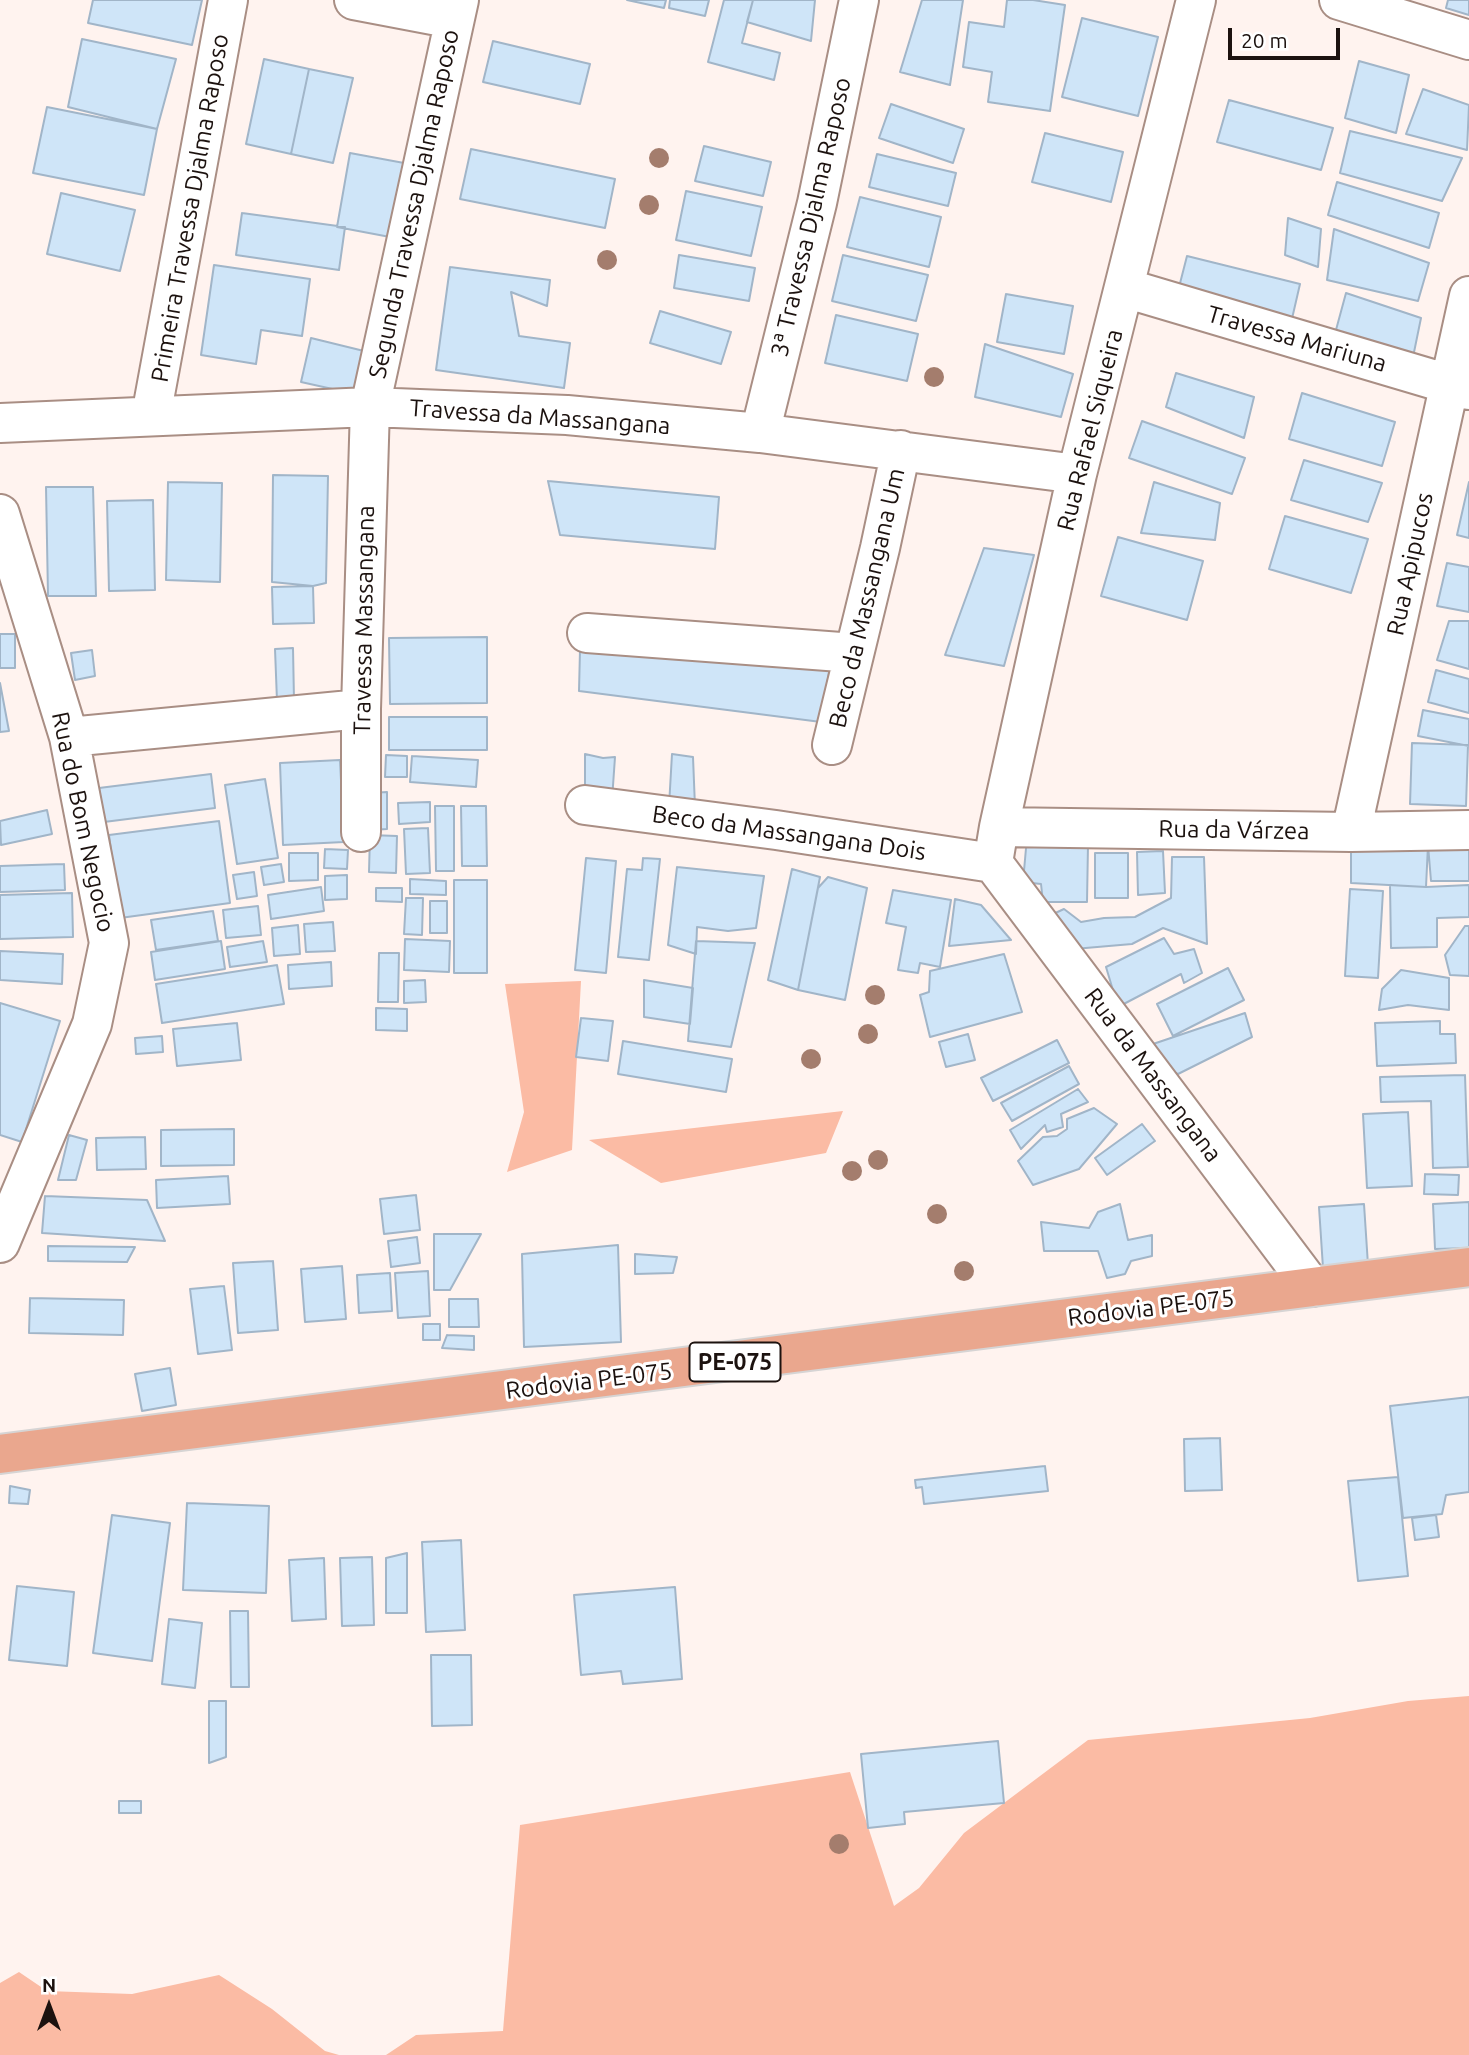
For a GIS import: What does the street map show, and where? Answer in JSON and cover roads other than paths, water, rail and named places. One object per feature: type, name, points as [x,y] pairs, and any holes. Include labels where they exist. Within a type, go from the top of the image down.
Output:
[{"type":"main road","name":"Rodovia PE-075","points":[[0,1454],[1469,1267]]},
{"type":"street","name":"Primeira Travessa Djalma Raposo","points":[[151,416],[228,0]]},
{"type":"street","points":[[354,0],[456,10]]},
{"type":"street","name":"3ª Travessa Djalma Raposo","points":[[760,433],[817,204],[859,0]]},
{"type":"street","name":"Rua Rafael Siqueira","points":[[996,845],[1077,474],[1196,0]]},
{"type":"street","points":[[1339,0],[1469,40]]},
{"type":"street","name":"Segunda Travessa Djalma Raposo","points":[[370,407],[456,10]]},
{"type":"street","name":"Travessa Mariuna","points":[[1125,288],[1459,387]]},
{"type":"street","name":"Rua Apipucos","points":[[1351,832],[1459,387],[1469,296]]},
{"type":"street","name":"Travessa da Massangana","points":[[0,423],[370,407],[567,415],[760,433],[1077,474]]},
{"type":"street","name":"Travessa Massangana","points":[[361,832],[361,709],[370,407]]},
{"type":"street","name":"Beco da Massangana Um","points":[[832,745],[901,450]]},
{"type":"street","name":"Rua do Bom Negocio","points":[[0,514],[69,737],[109,943],[92,1024],[0,1244]]},
{"type":"street","points":[[587,633],[854,653]]},
{"type":"street","points":[[69,737],[361,709]]},
{"type":"street","name":"Beco da Massangana Dois","points":[[585,805],[776,830],[996,845]]},
{"type":"street","name":"Rua da Várzea","points":[[996,845],[1469,830]]},
{"type":"street","name":"Rua da Massangana","points":[[996,845],[1312,1287]]}]
